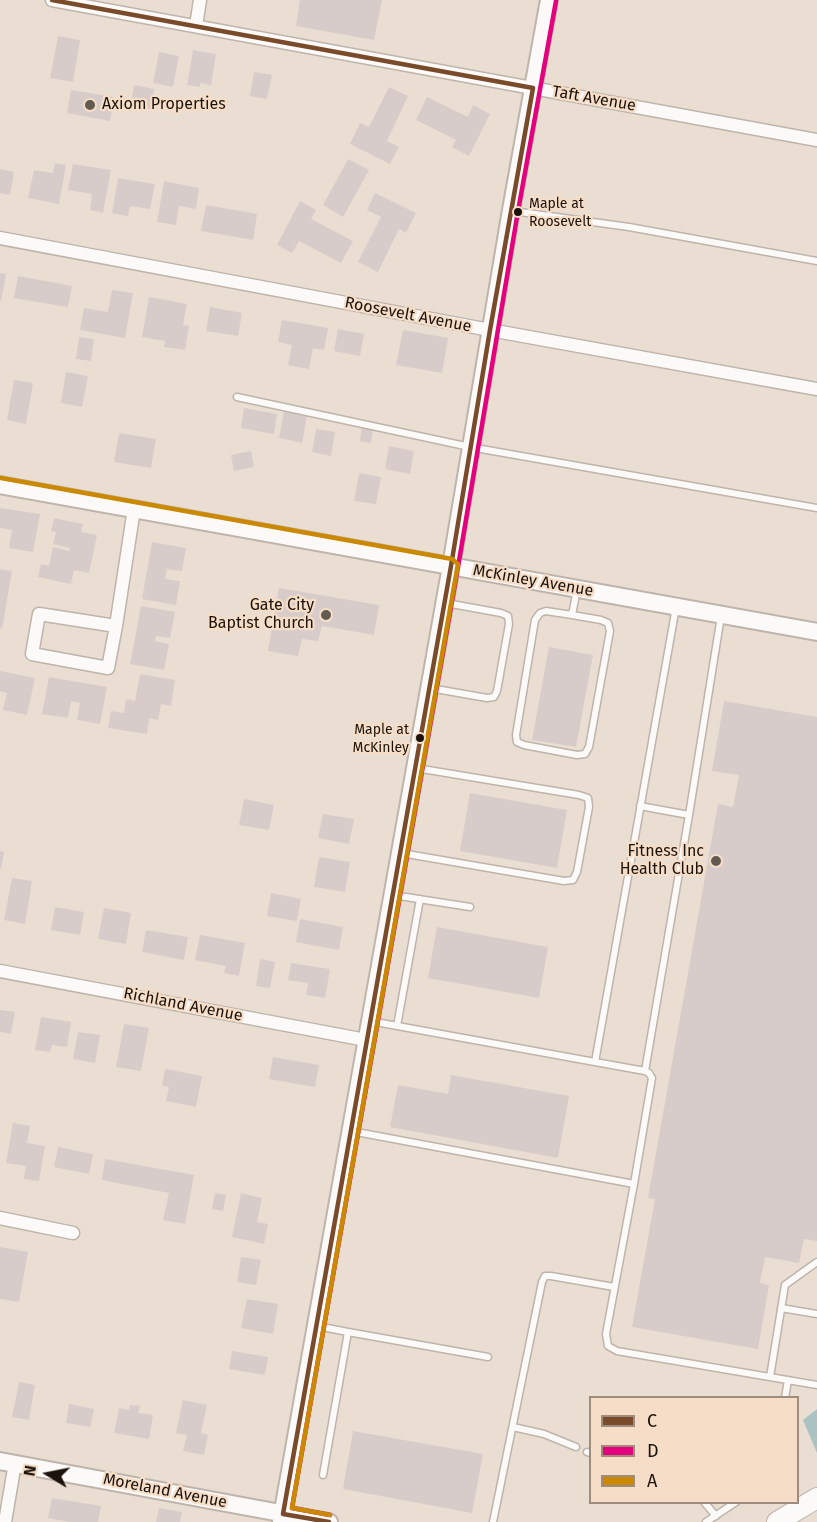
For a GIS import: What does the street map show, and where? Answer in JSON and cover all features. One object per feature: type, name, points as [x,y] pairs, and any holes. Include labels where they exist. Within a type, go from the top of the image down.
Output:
[{"type":"main road","points":[[777,1522],[817,1498]]},
{"type":"street","name":"Taft Avenue","points":[[52,0],[817,140]]},
{"type":"street","points":[[196,26],[200,0]]},
{"type":"street","points":[[282,1518],[549,0]]},
{"type":"street","name":"Roosevelt Avenue","points":[[0,238],[817,389]]},
{"type":"street","name":"McKinley Avenue","points":[[0,485],[817,632]]},
{"type":"street","points":[[116,626],[39,614],[32,654],[108,668],[116,626],[134,509]]},
{"type":"street","name":"Richland Avenue","points":[[0,971],[366,1040]]},
{"type":"street","points":[[0,1218],[73,1233]]},
{"type":"street","points":[[5,1522],[8,1462]]},
{"type":"street","name":"Moreland Avenue","points":[[8,1462],[282,1518],[329,1522]]},
{"type":"lane","points":[[511,210],[629,227],[817,261]]},
{"type":"lane","points":[[237,397],[470,447],[817,508]]},
{"type":"lane","points":[[572,615],[577,589]]},
{"type":"lane","points":[[429,688],[494,698],[509,624],[508,616],[501,613],[444,603]]},
{"type":"lane","points":[[596,1062],[676,606]]},
{"type":"lane","points":[[546,611],[572,615],[601,620],[608,623],[610,631],[589,747],[585,754],[577,755],[524,745],[517,742],[516,735],[535,620],[540,613],[546,611]]},
{"type":"lane","points":[[645,1071],[721,615]]},
{"type":"lane","points":[[400,853],[564,881],[573,880],[578,872],[589,807],[588,798],[415,768]]},
{"type":"lane","points":[[640,806],[689,815]]},
{"type":"lane","points":[[392,895],[470,907]]},
{"type":"lane","points":[[397,1026],[420,899]]},
{"type":"lane","points":[[370,1021],[649,1073],[652,1078],[606,1334],[608,1346],[617,1351],[817,1385]]},
{"type":"lane","points":[[350,1131],[634,1184]]},
{"type":"lane","points":[[770,1377],[785,1285],[817,1262]]},
{"type":"lane","points":[[493,1522],[545,1276],[614,1287]]},
{"type":"lane","points":[[781,1308],[817,1314]]},
{"type":"lane","points":[[316,1326],[488,1357]]},
{"type":"lane","points":[[323,1475],[348,1332]]},
{"type":"lane","points":[[784,1396],[788,1380]]},
{"type":"lane","points":[[513,1427],[544,1434],[576,1447]]},
{"type":"lane","points":[[705,1504],[716,1516]]},
{"type":"lane","points":[[706,1522],[734,1504]]},
{"type":"water","points":[[817,1409],[817,1453],[803,1420]]},
{"type":"building","points":[[300,0],[382,0],[374,40],[296,26]]},
{"type":"building","name":"Axiom Properties","points":[[58,36],[80,40],[73,82],[50,78]]},
{"type":"building","points":[[193,50],[216,54],[211,85],[200,83],[200,87],[187,85]]},
{"type":"building","points":[[159,52],[179,56],[173,87],[153,83]]},
{"type":"building","points":[[254,72],[272,75],[267,99],[250,96]]},
{"type":"building","points":[[134,85],[154,89],[151,109],[131,105]]},
{"type":"building","points":[[389,87],[408,96],[387,141],[399,147],[390,164],[350,144],[360,123],[369,127]]},
{"type":"building","name":"Axiom Properties","points":[[71,90],[114,97],[110,121],[67,113]]},
{"type":"building","points":[[427,97],[468,117],[473,105],[490,114],[469,156],[452,147],[456,140],[416,120]]},
{"type":"building","points":[[348,159],[369,170],[343,217],[323,205]]},
{"type":"building","points":[[55,163],[66,165],[59,204],[28,198],[34,170],[53,173]]},
{"type":"building","points":[[73,164],[111,170],[103,213],[90,210],[92,194],[68,190]]},
{"type":"building","points":[[0,169],[14,172],[10,195],[0,193]]},
{"type":"building","points":[[118,178],[155,184],[150,209],[130,206],[128,216],[112,213]]},
{"type":"building","points":[[164,181],[199,188],[196,209],[179,206],[176,225],[157,222]]},
{"type":"building","points":[[375,193],[416,213],[406,233],[399,229],[378,272],[358,262],[381,217],[367,210]]},
{"type":"building","points":[[300,201],[316,210],[311,219],[353,241],[341,263],[299,241],[292,253],[277,245]]},
{"type":"building","points":[[206,205],[257,214],[253,240],[201,231]]},
{"type":"building","points":[[0,273],[6,274],[1,301],[0,301]]},
{"type":"building","points":[[18,276],[72,286],[68,307],[14,298]]},
{"type":"building","points":[[112,290],[133,293],[125,338],[80,330],[84,308],[108,312]]},
{"type":"building","points":[[149,297],[187,304],[183,325],[189,326],[185,350],[164,347],[165,341],[142,337]]},
{"type":"building","points":[[210,307],[242,313],[238,336],[206,331]]},
{"type":"building","points":[[282,320],[328,328],[324,350],[313,348],[309,369],[288,365],[292,345],[278,342]]},
{"type":"building","points":[[338,329],[364,334],[360,356],[334,351]]},
{"type":"building","points":[[403,330],[448,338],[442,373],[396,365]]},
{"type":"building","points":[[79,337],[94,339],[91,361],[76,359]]},
{"type":"building","points":[[66,372],[88,376],[82,407],[61,403]]},
{"type":"building","points":[[14,380],[33,383],[26,424],[7,420]]},
{"type":"building","points":[[244,408],[277,414],[274,434],[241,428]]},
{"type":"building","points":[[284,412],[307,416],[302,443],[279,438]]},
{"type":"building","points":[[362,426],[373,428],[371,443],[360,441]]},
{"type":"building","points":[[316,429],[335,432],[331,456],[312,452]]},
{"type":"building","points":[[119,433],[156,439],[151,468],[114,462]]},
{"type":"building","points":[[389,446],[414,451],[410,474],[385,469]]},
{"type":"building","points":[[251,451],[254,467],[234,471],[231,455]]},
{"type":"building","points":[[359,473],[381,477],[376,504],[354,501]]},
{"type":"building","points":[[0,508],[40,514],[33,552],[9,548],[12,530],[0,528]]},
{"type":"building","points":[[54,518],[83,524],[81,532],[97,535],[89,573],[74,570],[71,584],[38,577],[41,564],[49,566],[53,547],[69,551],[70,548],[53,544],[56,532],[51,531]]},
{"type":"building","points":[[152,542],[186,548],[182,571],[167,569],[165,579],[180,581],[176,605],[142,599]]},
{"type":"building","points":[[0,569],[12,571],[2,629],[0,628]]},
{"type":"building","name":"Gate City Baptist Church","points":[[279,588],[379,605],[374,635],[322,626],[318,641],[302,639],[298,656],[268,651]]},
{"type":"building","points":[[141,606],[175,612],[170,638],[156,636],[155,641],[169,644],[164,670],[130,664]]},
{"type":"building","points":[[549,647],[593,655],[576,747],[532,740]]},
{"type":"building","points":[[0,671],[35,678],[27,715],[3,710],[7,693],[0,691]]},
{"type":"building","points":[[140,674],[175,680],[171,706],[161,704],[158,720],[149,718],[147,734],[108,728],[111,711],[124,713],[126,699],[135,701]]},
{"type":"building","points":[[49,677],[107,687],[100,724],[77,720],[80,703],[71,701],[68,718],[42,714]]},
{"type":"building","points":[[724,701],[817,717],[817,1241],[804,1239],[799,1263],[765,1257],[760,1283],[769,1285],[758,1349],[632,1327],[655,1199],[648,1198],[718,804],[733,807],[739,775],[712,771]]},
{"type":"building","points":[[470,793],[567,810],[557,868],[460,851]]},
{"type":"building","points":[[244,799],[274,805],[269,830],[239,825]]},
{"type":"building","points":[[323,814],[354,819],[349,844],[318,838]]},
{"type":"building","points":[[0,851],[4,852],[1,869],[0,869]]},
{"type":"building","points":[[319,857],[350,862],[345,892],[314,887]]},
{"type":"building","points":[[12,878],[32,881],[25,924],[4,920]]},
{"type":"building","points":[[271,893],[301,899],[297,921],[267,916]]},
{"type":"building","points":[[55,907],[84,912],[80,935],[51,930]]},
{"type":"building","points":[[104,908],[131,913],[126,944],[98,939]]},
{"type":"building","points":[[300,919],[343,927],[339,950],[296,942]]},
{"type":"building","points":[[437,927],[548,947],[539,998],[428,978]]},
{"type":"building","points":[[146,930],[188,937],[184,960],[142,952]]},
{"type":"building","points":[[200,935],[245,943],[239,976],[224,973],[226,966],[195,960]]},
{"type":"building","points":[[260,959],[275,962],[270,988],[256,986]]},
{"type":"building","points":[[291,963],[330,969],[325,998],[306,995],[308,983],[288,980]]},
{"type":"building","points":[[0,1010],[15,1012],[11,1034],[0,1032]]},
{"type":"building","points":[[41,1017],[71,1022],[67,1047],[52,1045],[50,1052],[35,1050]]},
{"type":"building","points":[[124,1024],[149,1028],[141,1071],[116,1067]]},
{"type":"building","points":[[78,1032],[100,1035],[95,1063],[73,1059]]},
{"type":"building","points":[[273,1057],[319,1065],[315,1087],[269,1079]]},
{"type":"building","points":[[165,1069],[202,1076],[196,1107],[166,1101],[169,1087],[162,1086]]},
{"type":"building","points":[[451,1075],[569,1096],[558,1158],[390,1127],[398,1085],[448,1094]]},
{"type":"building","points":[[13,1123],[30,1126],[27,1143],[45,1146],[39,1181],[24,1179],[26,1166],[6,1163]]},
{"type":"building","points":[[58,1147],[93,1154],[89,1174],[54,1167]]},
{"type":"building","points":[[105,1159],[194,1175],[185,1224],[163,1220],[169,1193],[102,1180]]},
{"type":"building","points":[[215,1193],[226,1195],[223,1211],[212,1209]]},
{"type":"building","points":[[241,1193],[262,1198],[257,1222],[268,1224],[264,1244],[232,1237]]},
{"type":"building","points":[[0,1247],[28,1252],[19,1302],[0,1299]]},
{"type":"building","points":[[241,1257],[261,1260],[256,1285],[237,1282]]},
{"type":"building","points":[[247,1299],[278,1304],[273,1334],[241,1328]]},
{"type":"building","points":[[232,1351],[268,1357],[265,1375],[229,1369]]},
{"type":"building","points":[[19,1382],[35,1385],[29,1420],[12,1417]]},
{"type":"building","points":[[183,1400],[207,1405],[201,1433],[208,1435],[204,1455],[183,1451],[187,1435],[176,1433]]},
{"type":"building","points":[[69,1404],[94,1409],[90,1427],[66,1423]]},
{"type":"building","points":[[130,1405],[140,1406],[138,1413],[153,1415],[149,1439],[114,1433],[119,1408],[129,1410]]},
{"type":"building","points":[[353,1431],[483,1454],[472,1513],[343,1489]]},
{"type":"building","points":[[52,1498],[101,1506],[98,1522],[70,1522],[48,1518]]},
{"type":"building","points":[[159,1508],[182,1512],[180,1522],[156,1522]]},
{"type":"transit line","name":"C","points":[[52,0],[533,88],[283,1514],[329,1522]]},
{"type":"transit line","name":"D","points":[[330,1515],[292,1508],[556,1]]},
{"type":"transit line","name":"A","points":[[1,478],[452,559],[458,564],[292,1508],[330,1515]]},
{"type":"place","name":"Axiom Properties","points":[[90,105]]},
{"type":"place","name":"Maple at Roosevelt","points":[[518,212]]},
{"type":"place","name":"Gate City Baptist Church","points":[[326,615]]},
{"type":"place","name":"Maple at McKinley","points":[[420,738]]},
{"type":"place","name":"Fitness Inc Health Club","points":[[716,861]]}]
